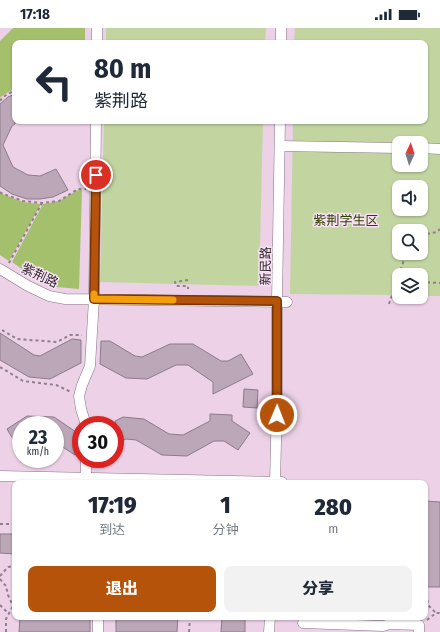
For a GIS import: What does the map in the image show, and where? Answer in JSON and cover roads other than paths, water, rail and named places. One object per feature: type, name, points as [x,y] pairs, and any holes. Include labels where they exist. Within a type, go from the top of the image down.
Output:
[{"type":"street","points":[[97,28],[97,40]]},
{"type":"street","points":[[281,28],[281,40]]},
{"type":"street","points":[[83,416],[79,396],[90,366],[94,299],[96,124]]},
{"type":"street","name":"新民路","points":[[277,480],[277,401],[282,302],[280,124]]},
{"type":"street","points":[[280,146],[392,148]]},
{"type":"street","points":[[428,148],[440,149]]},
{"type":"street","name":"紫荆路","points":[[2,271],[48,296],[66,299],[282,302]]},
{"type":"street","points":[[86,468],[86,478]]},
{"type":"street","points":[[0,476],[86,478],[97,480]]},
{"type":"street","points":[[98,620],[98,632]]},
{"type":"street","points":[[269,632],[270,620]]},
{"type":"street","points":[[303,623],[383,626],[390,624],[419,629]]},
{"type":"park label","name":"紫荆学生区","points":[[346,220]]}]
